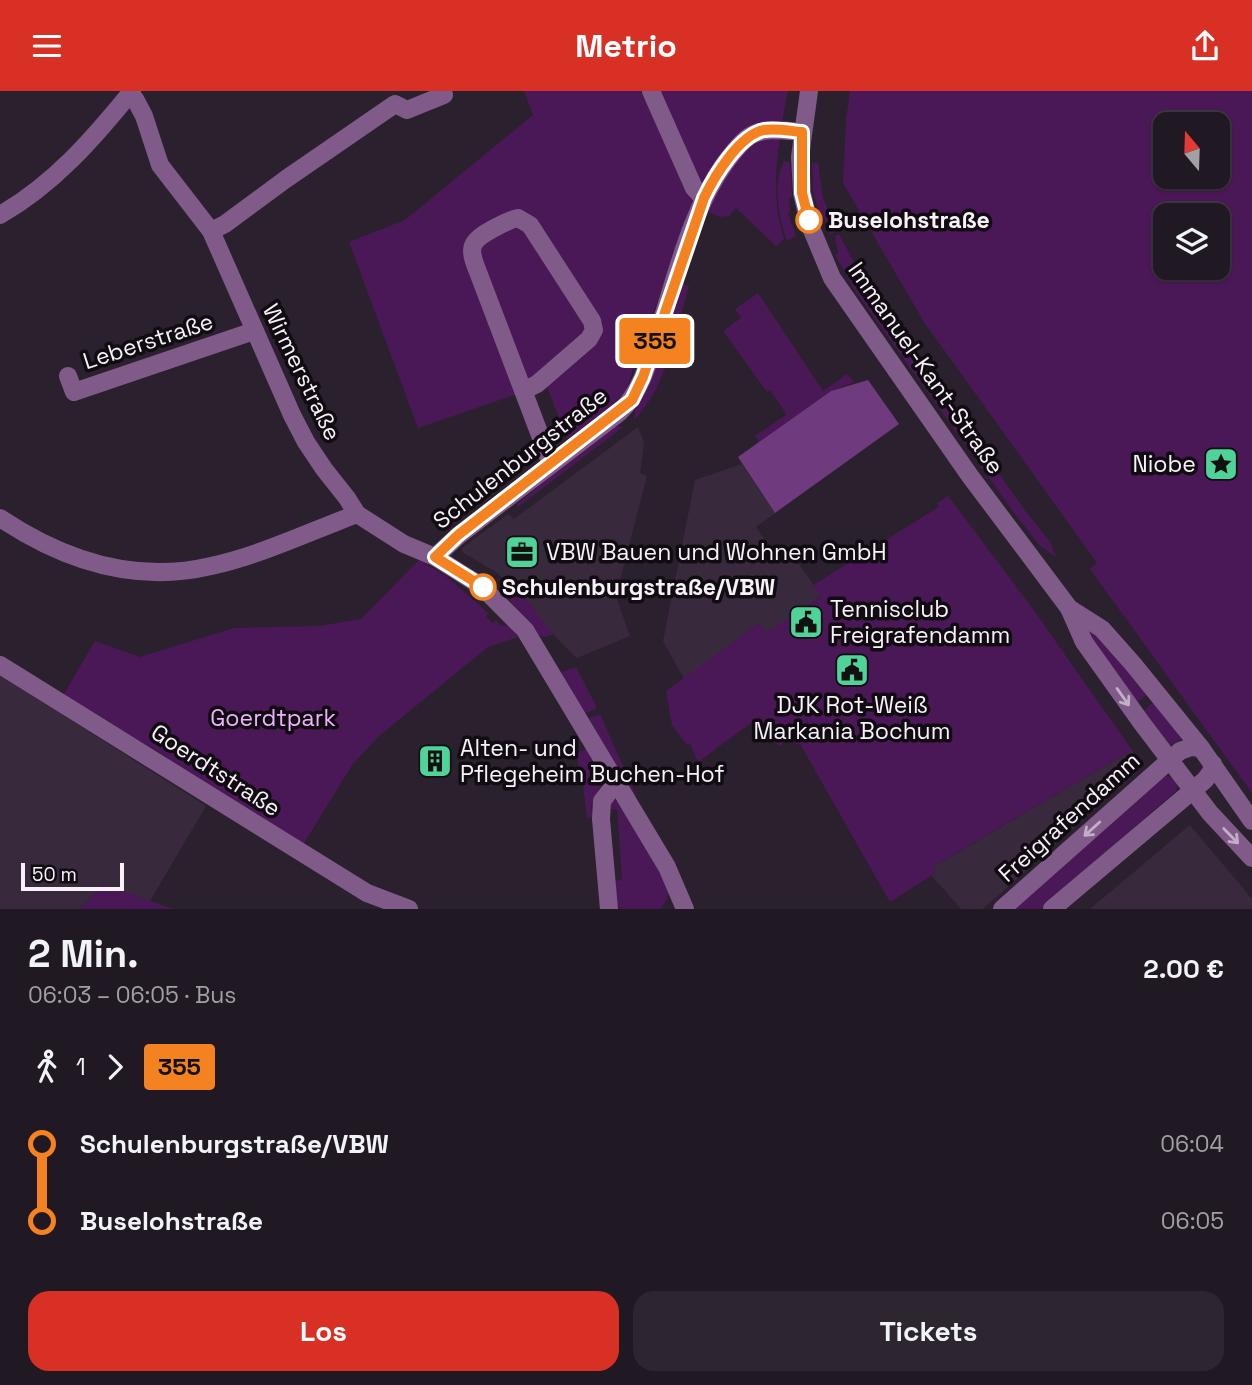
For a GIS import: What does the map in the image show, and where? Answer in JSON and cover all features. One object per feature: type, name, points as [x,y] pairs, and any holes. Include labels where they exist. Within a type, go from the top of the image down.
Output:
[{"type":"street","points":[[211,231],[225,224],[395,104],[407,110],[444,95],[441,91]]},
{"type":"street","points":[[651,91],[694,188],[704,198]]},
{"type":"street","points":[[802,132],[809,91]]},
{"type":"street","points":[[0,215],[26,199],[72,160],[131,93]]},
{"type":"street","name":"Wirmerstraße","points":[[131,93],[145,116],[160,165],[211,231],[306,442],[324,469],[357,514],[404,544],[435,557],[481,586],[525,630],[667,867],[685,909]]},
{"type":"street","name":"Schulenburgstraße","points":[[435,557],[458,535],[632,400],[643,377],[704,198],[718,173],[748,137],[764,130],[802,132]]},
{"type":"street","name":"Immanuel-Kant-Straße","points":[[802,132],[802,193],[809,223],[832,278],[970,476],[1069,608],[1084,642],[1169,761],[1219,824],[1252,858]]},
{"type":"street","points":[[523,391],[537,384],[589,339],[594,330],[592,321],[530,225],[518,218],[477,237],[472,245],[472,257],[523,391],[551,464]]},
{"type":"street","name":"Leberstraße","points":[[68,376],[74,392],[254,331]]},
{"type":"street","points":[[0,518],[41,543],[84,561],[125,570],[163,572],[200,569],[231,561],[357,514]]},
{"type":"street","name":"Immanuel-Kant-Straße","points":[[1069,608],[1102,629],[1157,692],[1213,764],[1252,821]]},
{"type":"street","name":"Goerdtstraße","points":[[0,664],[367,893],[409,909]]},
{"type":"street","points":[[1169,761],[1181,751],[1191,747],[1200,748]]},
{"type":"street","name":"Freigrafendamm","points":[[1002,909],[1169,761]]},
{"type":"street","points":[[1052,909],[1205,780],[1213,764]]},
{"type":"street","points":[[609,909],[601,819],[602,801],[616,783]]},
{"type":"shaded area","points":[[868,380],[899,424],[775,513],[738,457],[831,391]]},
{"type":"shaded area","points":[[638,427],[644,442],[640,473],[647,476],[616,596],[630,636],[577,658],[553,634],[520,593],[496,572],[462,552],[462,548],[508,514],[514,519]]},
{"type":"shaded area","points":[[742,464],[775,513],[756,527],[780,562],[792,554],[821,596],[766,634],[758,624],[684,679],[663,641],[695,480]]},
{"type":"shaded area","points":[[0,675],[206,806],[150,901],[103,884],[80,909],[0,909]]},
{"type":"shaded area","points":[[1132,750],[1140,762],[1138,771],[983,909],[961,909],[931,875],[936,872],[933,867]]},
{"type":"shaded area","points":[[1190,825],[1252,899],[1252,909],[1090,909]]},
{"type":"green space","points":[[524,91],[788,91],[782,122],[758,124],[684,226],[626,390],[615,404],[567,439],[546,384],[418,428],[349,242],[405,220],[533,115]]},
{"type":"green space","points":[[850,91],[1252,91],[1252,793],[1090,569],[1097,563],[924,322],[843,183]]},
{"type":"green space","points":[[780,139],[776,189],[778,215],[784,239],[776,246],[736,208],[729,216],[720,217],[706,211],[739,157],[758,143]]},
{"type":"green space","points":[[784,161],[790,162],[792,197],[789,198],[788,213],[796,236],[787,241],[779,212],[778,190]]},
{"type":"green space","points":[[812,163],[818,163],[823,198],[837,231],[830,234],[824,217],[820,218],[813,191]]},
{"type":"green space","points":[[839,234],[865,283],[1050,542],[1056,557],[1039,545],[1012,510],[856,292],[835,255],[838,253],[835,236]]},
{"type":"green space","points":[[681,284],[689,286],[669,357],[654,392],[634,420],[635,410]]},
{"type":"green space","points":[[758,293],[823,391],[847,374],[854,382],[831,391],[759,442],[755,436],[786,415],[770,390],[767,392],[723,331],[741,318],[735,309]]},
{"type":"green space","points":[[615,426],[623,427],[518,507],[517,504],[537,488],[535,484]]},
{"type":"green space","points":[[948,496],[1030,605],[1132,750],[934,866],[937,872],[890,902],[800,744],[797,745],[792,737],[779,746],[759,717],[698,762],[690,744],[687,745],[672,725],[666,691],[759,623],[766,633],[820,597],[813,585],[939,507],[937,503]]},
{"type":"green space","name":"Goerdtpark","points":[[419,560],[446,576],[488,613],[486,617],[493,623],[496,620],[502,626],[509,625],[518,637],[488,647],[379,736],[352,765],[303,845],[154,749],[62,697],[95,641],[140,657],[234,628],[319,626],[361,619]]},
{"type":"green space","points":[[511,585],[532,606],[553,634],[545,637],[538,635],[506,596]]},
{"type":"green space","points":[[1095,632],[1150,692],[1135,704],[1089,635]]},
{"type":"green space","points":[[576,667],[597,708],[585,714],[561,675],[562,672]]},
{"type":"green space","points":[[1156,700],[1184,738],[1169,746],[1141,713]]},
{"type":"green space","points":[[600,714],[636,796],[633,797],[587,719]]},
{"type":"green space","points":[[589,748],[605,777],[591,806],[592,817],[587,818],[576,753]]},
{"type":"green space","points":[[1168,776],[1177,784],[1176,791],[1041,909],[1011,909],[1162,778]]},
{"type":"green space","points":[[609,800],[616,800],[660,869],[668,893],[660,909],[621,909],[616,905],[610,883],[622,879],[617,809],[605,810]]},
{"type":"green space","points":[[103,884],[173,909],[80,909]]},
{"type":"bus line","name":"355","points":[[483,587],[435,557],[458,535],[620,412],[632,400],[643,377],[704,198],[731,155],[748,137],[764,130],[802,132],[802,193],[809,220]]},
{"type":"place","name":"Buselohstraße","points":[[809,220]]},
{"type":"place","name":"Niobe","points":[[1221,464]]},
{"type":"place","name":"VBW Bauen und Wohnen GmbH","points":[[522,552]]},
{"type":"place","name":"Schulenburgstraße/VBW","points":[[483,587]]},
{"type":"place","name":"Tennisclub Freigrafendamm","points":[[806,622]]},
{"type":"place","name":"DJK Rot-Weiß Markania Bochum","points":[[852,670]]},
{"type":"place","name":"Alten- und Pflegeheim Buchen-Hof","points":[[435,761]]}]
